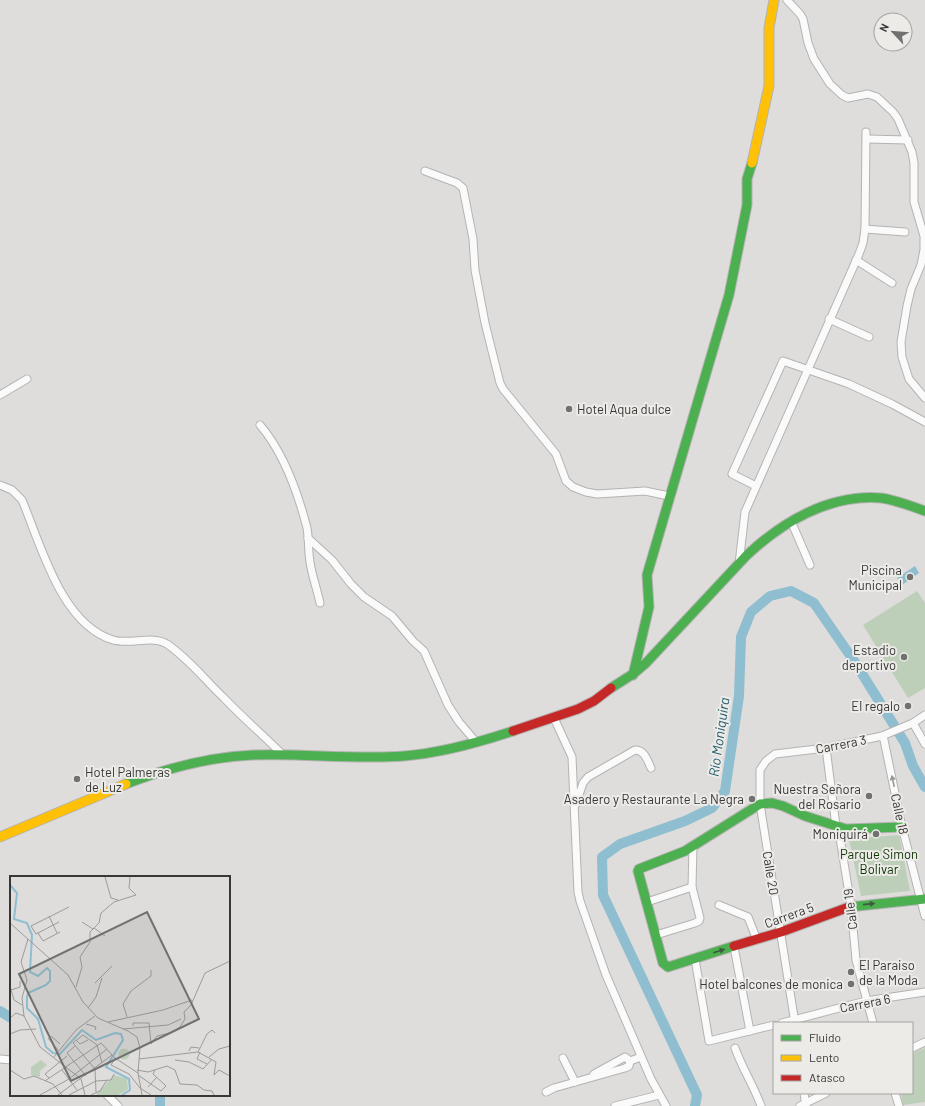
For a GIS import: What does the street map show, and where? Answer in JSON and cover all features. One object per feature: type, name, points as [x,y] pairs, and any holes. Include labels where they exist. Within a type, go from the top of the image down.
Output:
[{"type":"street","points":[[633,675],[649,607],[647,575],[729,295],[746,212],[747,179],[752,164],[769,86],[769,28],[774,0]]},
{"type":"street","points":[[787,0],[803,19],[808,43],[814,59],[830,84],[842,95],[848,98],[868,94],[877,96],[898,119],[908,140],[914,163],[913,195],[924,236],[924,250],[921,265],[911,289],[907,306],[901,350],[910,379],[925,398]]},
{"type":"street","points":[[739,564],[745,512],[863,243],[865,229],[866,132]]},
{"type":"street","points":[[867,139],[908,140]]},
{"type":"street","points":[[425,171],[457,183],[463,188],[472,239],[475,270],[500,383],[556,454],[566,480],[574,487],[590,494],[645,491],[669,496]]},
{"type":"street","points":[[865,229],[905,232]]},
{"type":"street","points":[[856,260],[892,282]]},
{"type":"street","points":[[829,319],[869,337]]},
{"type":"street","points":[[756,486],[732,474],[783,361],[849,384],[892,404],[925,422]]},
{"type":"street","points":[[0,395],[27,379]]},
{"type":"street","points":[[260,426],[274,446],[293,485],[305,523],[310,560],[320,603]]},
{"type":"street","points":[[0,485],[12,490],[22,500],[57,582],[75,613],[85,624],[113,640],[137,642],[158,640],[165,643],[192,665],[224,698],[284,755]]},
{"type":"street","points":[[0,838],[140,779],[208,760],[241,756],[284,755],[385,757],[415,756],[443,751],[476,742],[554,718],[594,701],[633,675],[750,552],[765,539],[791,522],[821,507],[861,499],[876,498],[891,500],[925,511]]},
{"type":"street","points":[[791,522],[810,565]]},
{"type":"street","points":[[308,538],[332,560],[351,584],[364,597],[392,616],[413,641],[424,651],[448,705],[459,722],[476,742]]},
{"type":"street","name":"Carrera 3","points":[[760,770],[766,761],[775,754],[826,748],[885,735],[912,723],[925,715]]},
{"type":"street","points":[[554,718],[572,757],[578,892],[580,901],[606,975],[651,1079],[666,1106]]},
{"type":"street","points":[[912,723],[925,744]]},
{"type":"street","name":"Calle 18","points":[[885,735],[884,740],[902,827],[923,899],[925,916]]},
{"type":"street","name":"Calle 19","points":[[826,748],[836,826],[840,838],[851,906],[856,960],[873,1022]]},
{"type":"street","points":[[574,808],[583,783],[588,777],[635,750],[640,750],[644,753],[651,768]]},
{"type":"street","name":"Calle 20","points":[[760,770],[760,804],[795,1022]]},
{"type":"street","points":[[693,846],[692,887],[700,918],[699,921],[656,935],[638,870],[685,851],[760,804],[772,803],[783,806],[846,829],[902,827]]},
{"type":"street","points":[[647,902],[692,887]]},
{"type":"street","name":"Carrera 5","points":[[656,935],[663,963],[668,967],[781,932],[851,906],[923,899]]},
{"type":"street","points":[[719,905],[748,917],[757,940]]},
{"type":"street","points":[[734,947],[750,1031]]},
{"type":"street","points":[[696,959],[709,1041],[773,1025]]},
{"type":"street","name":"Carrera 6","points":[[795,1022],[866,1001],[925,992]]},
{"type":"street","points":[[913,1048],[925,1042]]},
{"type":"street","points":[[735,1048],[742,1066],[752,1082],[762,1106]]},
{"type":"street","points":[[546,1092],[554,1088],[625,1068],[629,1066],[630,1061],[641,1057]]},
{"type":"street","points":[[563,1058],[575,1082]]},
{"type":"street","points":[[804,1094],[804,1105],[824,1094]]},
{"type":"street","points":[[895,1094],[899,1106]]},
{"type":"street","points":[[615,1106],[636,1103],[659,1095]]},
{"type":"street","points":[[108,1096],[118,1106]]},
{"type":"green space","name":"Estadio deportivo","points":[[917,591],[925,603],[925,688],[908,698],[863,625]]},
{"type":"green space","name":"Parque Simon Bolivar","points":[[899,835],[910,891],[861,896],[849,839]]},
{"type":"green space","points":[[925,1048],[925,1102],[903,1105],[901,1094],[913,1094],[913,1053]]},
{"type":"water","points":[[915,566],[919,573],[902,585],[897,578]]},
{"type":"waterway","name":"Río Moniquira","points":[[695,1106],[697,1095],[603,895],[602,857],[620,844],[685,821],[712,808],[725,791],[739,696],[741,637],[751,612],[770,596],[791,591],[814,603],[856,664],[905,743],[913,766],[925,787]]},
{"type":"waterway","name":"Río Moniquira","points":[[0,1011],[10,1017]]},
{"type":"waterway","name":"Río Moniquira","points":[[160,1096],[160,1106]]},
{"type":"traffic: fast","points":[[633,675],[649,607],[647,575],[729,295],[747,205],[747,179],[752,163]]},
{"type":"traffic: fast","points":[[611,688],[633,674],[646,663],[746,556],[775,532],[791,522],[825,506],[862,498],[887,499],[925,511]]},
{"type":"traffic: fast","points":[[126,784],[173,768],[220,758],[253,755],[366,757],[418,755],[459,747],[513,731]]},
{"type":"traffic: fast","points":[[734,946],[668,967],[663,963],[638,871],[639,869],[685,851],[760,804],[772,803],[783,806],[805,816],[846,829],[902,827]]},
{"type":"traffic: fast","points":[[849,907],[925,899]]},
{"type":"traffic: slow","points":[[752,163],[769,86],[769,28],[774,0]]},
{"type":"traffic: slow","points":[[0,837],[126,784]]},
{"type":"traffic: jam","points":[[513,731],[578,709],[594,701],[611,688]]},
{"type":"traffic: jam","points":[[734,946],[781,932],[849,907]]},
{"type":"place","name":"Hotel Aqua dulce","points":[[569,409]]},
{"type":"place","name":"Piscina Municipal","points":[[910,577]]},
{"type":"place","name":"Estadio deportivo","points":[[904,657]]},
{"type":"place","name":"El regalo","points":[[908,706]]},
{"type":"place","name":"Hotel Palmeras de Luz","points":[[77,779]]},
{"type":"place","name":"Nuestra Señora del Rosario","points":[[869,796]]},
{"type":"place","name":"Asadero y Restaurante La Negra","points":[[752,799]]},
{"type":"place","name":"Moniquirá","points":[[876,834]]},
{"type":"place","name":"El Paraiso de la Moda","points":[[851,972]]},
{"type":"place","name":"Hotel balcones de monica","points":[[851,984]]}]
